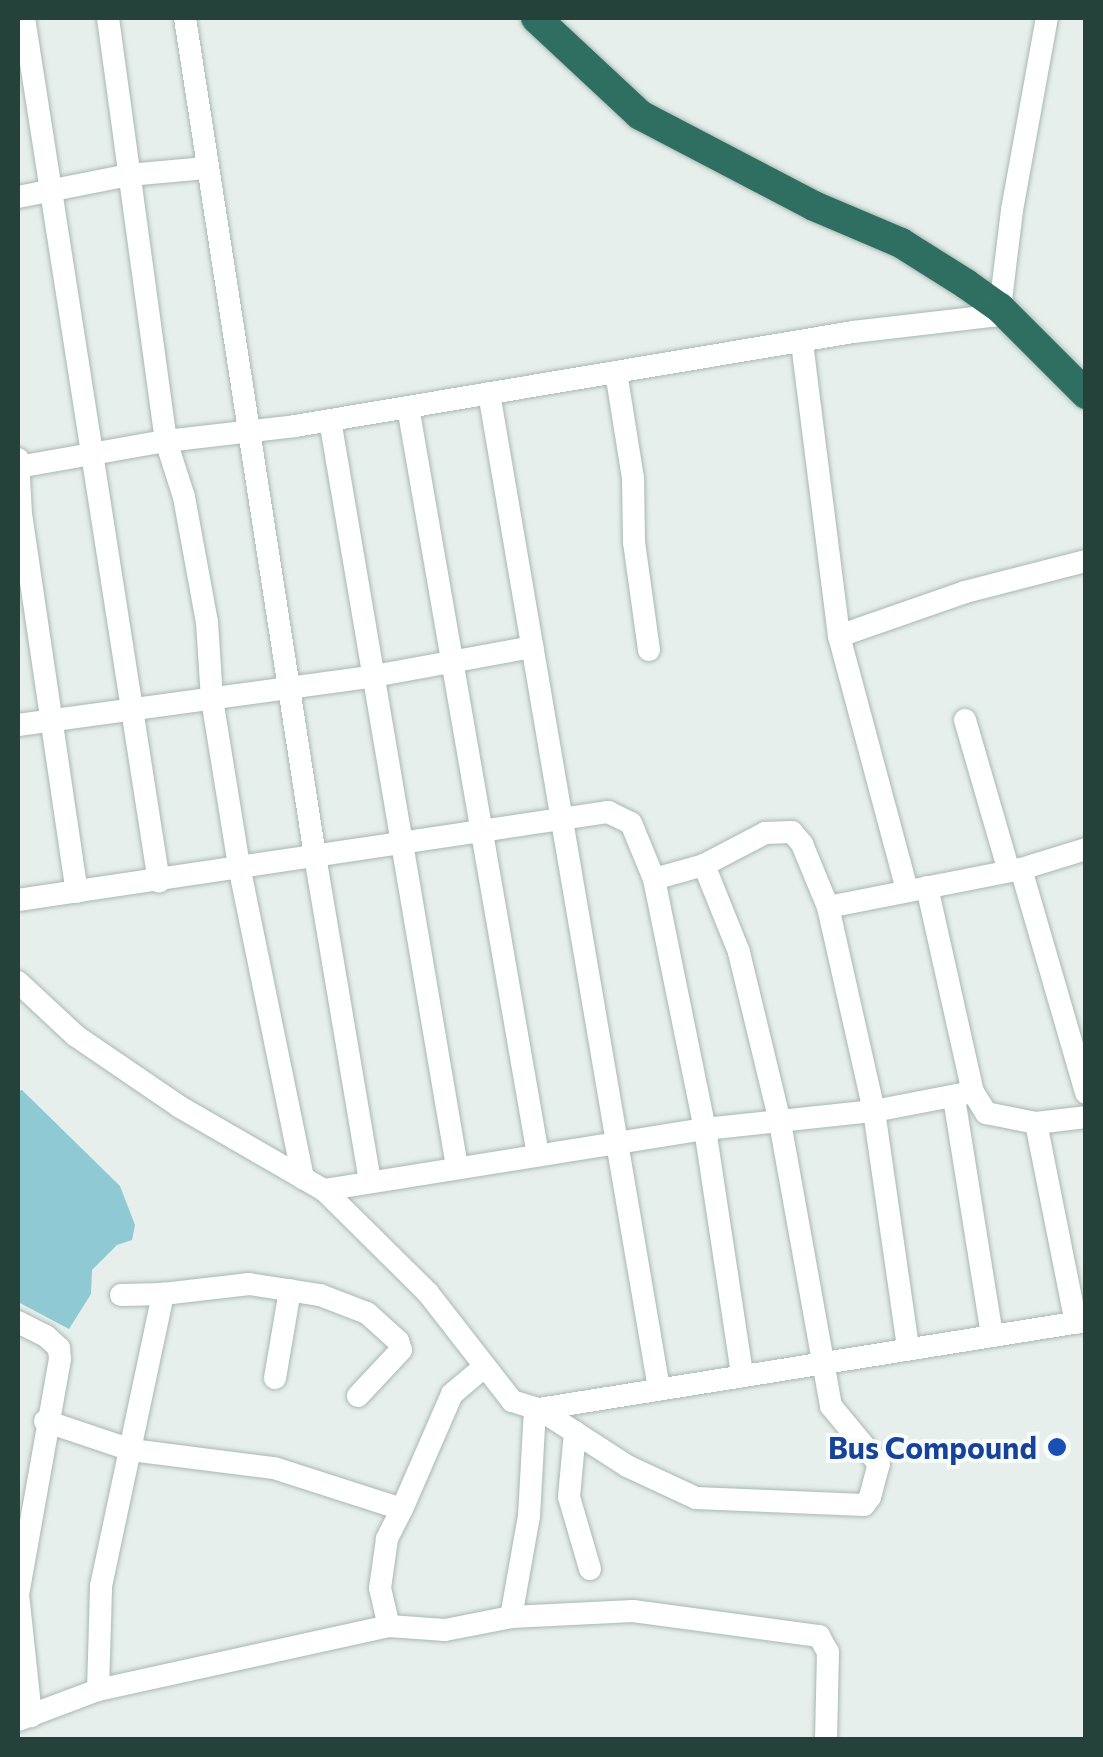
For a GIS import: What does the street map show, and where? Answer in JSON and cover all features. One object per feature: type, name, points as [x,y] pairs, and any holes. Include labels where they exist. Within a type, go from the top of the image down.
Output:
[{"type":"highway","points":[[536,18],[640,114],[814,206],[901,243],[991,307],[1086,394]]},
{"type":"highway","points":[[991,307],[1086,412]]},
{"type":"street","points":[[24,18],[159,882]]},
{"type":"street","points":[[108,18],[166,441],[184,496],[204,604],[212,699],[240,866],[314,1185]]},
{"type":"street","points":[[185,18],[315,856],[370,1181]]},
{"type":"street","points":[[77,892],[21,514],[18,464],[330,420],[802,343],[991,307],[1047,18]]},
{"type":"street","points":[[18,197],[129,175],[206,168]]},
{"type":"street","points":[[802,343],[839,636],[917,889],[963,1095],[992,1336]]},
{"type":"street","points":[[616,372],[634,478],[634,542],[649,650]]},
{"type":"street","points":[[489,393],[659,1388]]},
{"type":"street","points":[[408,407],[538,1155]]},
{"type":"street","points":[[330,420],[457,1166]]},
{"type":"street","points":[[839,636],[965,592],[1076,567],[1086,560]]},
{"type":"street","points":[[18,725],[289,689],[532,647]]},
{"type":"street","points":[[964,720],[1086,1093]]},
{"type":"street","points":[[18,900],[159,882],[561,816],[608,812],[632,823],[654,879],[705,1129],[742,1375]]},
{"type":"street","points":[[654,879],[704,864],[765,832],[792,832],[828,907],[874,1110],[908,1348]]},
{"type":"street","points":[[828,907],[1014,870],[1086,849]]},
{"type":"street","points":[[18,982],[76,1036],[180,1107],[314,1185],[428,1294],[512,1402],[537,1408],[627,1466],[696,1498],[864,1505],[879,1464],[831,1406],[780,1122],[739,952],[704,864]]},
{"type":"street","points":[[314,1185],[370,1181],[705,1129],[874,1110],[963,1095],[986,1113],[1036,1124],[1086,1117]]},
{"type":"street","points":[[537,1408],[1080,1322],[1036,1124]]},
{"type":"street","points":[[121,1295],[250,1284],[320,1295],[367,1313],[398,1340],[401,1350],[395,1362],[358,1396]]},
{"type":"street","points":[[275,1378],[290,1290]]},
{"type":"street","points":[[98,1690],[101,1586],[163,1294]]},
{"type":"street","points":[[18,1322],[46,1336],[59,1348],[18,1594],[24,1718],[98,1690],[389,1626],[445,1630],[512,1617],[633,1611],[819,1636],[828,1652],[826,1740]]},
{"type":"street","points":[[389,1626],[380,1588],[387,1540],[452,1394],[484,1367]]},
{"type":"street","points":[[512,1617],[529,1516],[537,1408]]},
{"type":"street","points":[[46,1421],[130,1450],[274,1468],[402,1509]]},
{"type":"street","points":[[574,1432],[568,1497],[590,1569]]},
{"type":"water","points":[[22,1090],[120,1186],[135,1225],[132,1240],[117,1245],[92,1270],[91,1294],[69,1329],[18,1302],[18,1091]]},
{"type":"place","name":"Bus Compound","points":[[1057,1447]]}]
